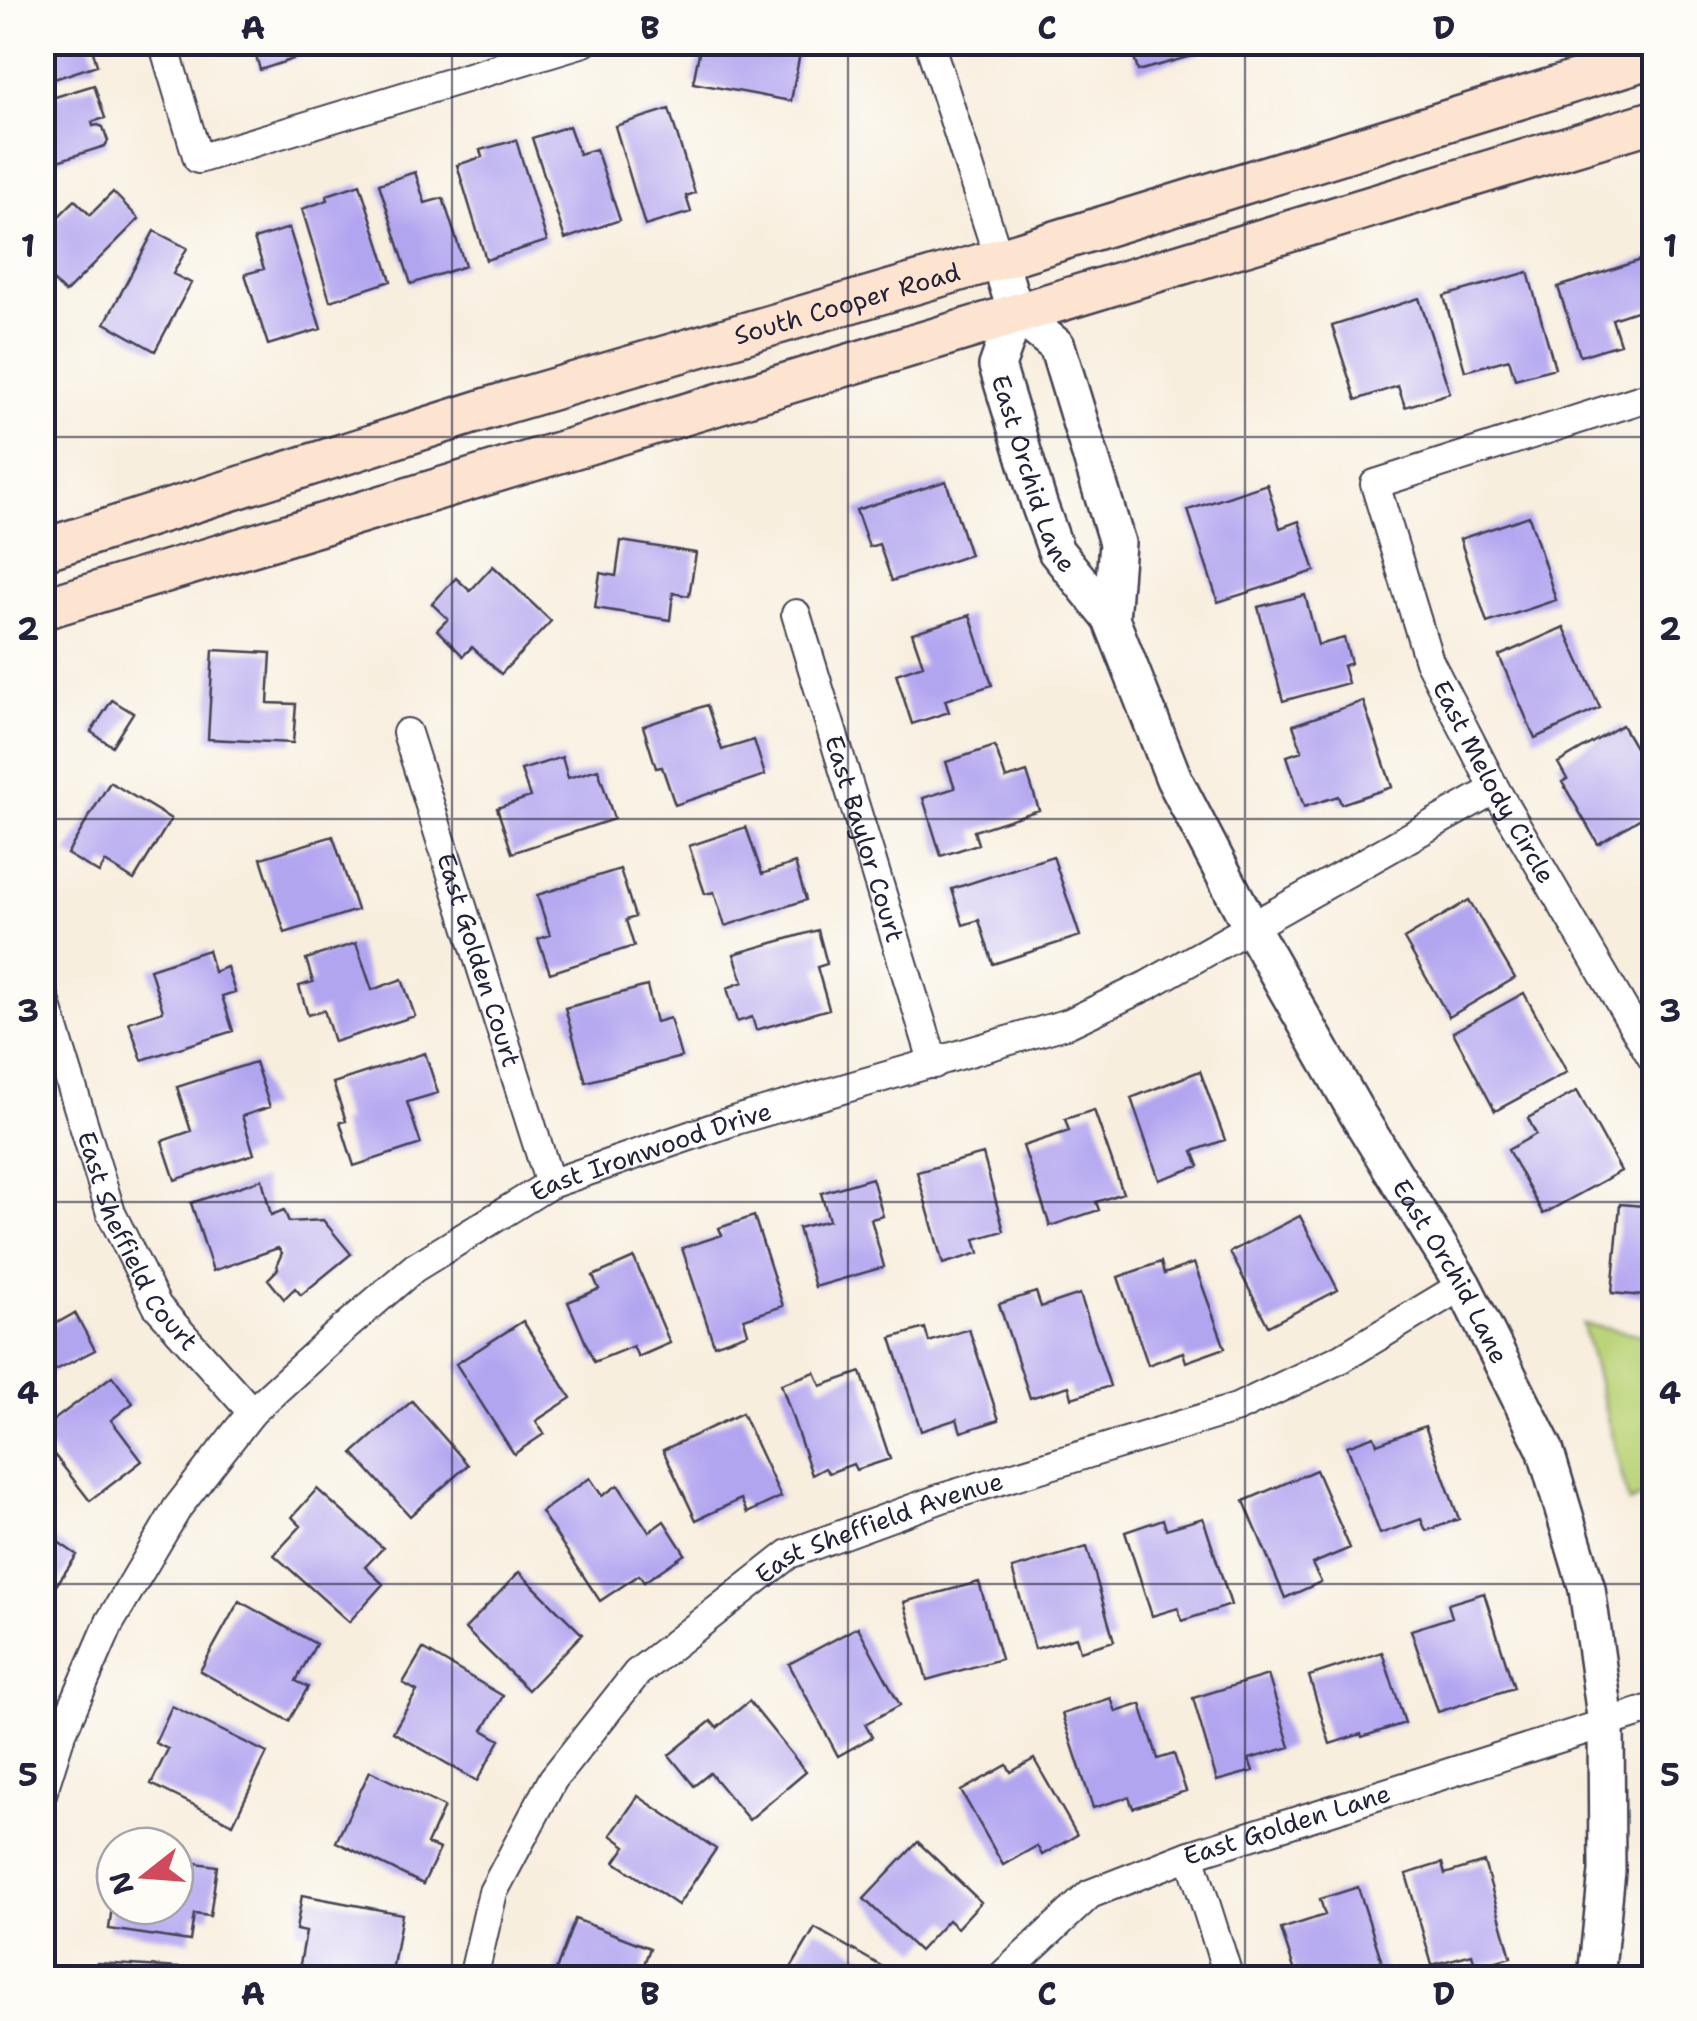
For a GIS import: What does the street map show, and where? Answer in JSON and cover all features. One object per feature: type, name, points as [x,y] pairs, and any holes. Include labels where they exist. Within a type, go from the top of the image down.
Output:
[{"type":"main road","name":"South Cooper Road","points":[[42,550],[502,404],[999,259],[1654,57]]},
{"type":"main road","points":[[42,609],[1654,121]]},
{"type":"street","points":[[163,42],[198,159],[584,42]]},
{"type":"street","points":[[928,42],[1016,313]]},
{"type":"street","name":"East Orchid Lane","points":[[1112,619],[1117,543],[1057,346],[1016,313],[998,366],[1056,551],[1112,619],[1174,779],[1251,927],[1358,1115],[1463,1285],[1544,1449],[1588,1589],[1606,1723],[1607,1872],[1596,1978]]},
{"type":"street","name":"East Melody Circle","points":[[1654,396],[1375,484],[1429,661],[1495,789],[1654,1060]]},
{"type":"street","name":"East Baylor Court","points":[[796,614],[934,1064]]},
{"type":"street","name":"East Golden Court","points":[[408,733],[550,1184]]},
{"type":"street","name":"East Ironwood Drive","points":[[42,1794],[51,1732],[178,1507],[252,1412],[414,1268],[550,1184],[736,1120],[1070,1023],[1148,985],[1495,789]]},
{"type":"street","name":"East Sheffield Court","points":[[42,990],[118,1228],[158,1306],[252,1412]]},
{"type":"street","name":"East Sheffield Avenue","points":[[473,1978],[493,1892],[553,1779],[637,1672],[788,1554],[942,1498],[1237,1408],[1342,1358],[1463,1285]]},
{"type":"street","name":"East Golden Lane","points":[[1000,1978],[1090,1894],[1190,1855],[1654,1708]]},
{"type":"street","points":[[1190,1855],[1229,1978]]},
{"type":"green space","points":[[1583,1324],[1654,1337],[1654,1491],[1629,1503]]},
{"type":"building","points":[[42,42],[90,42],[97,65],[42,83]]},
{"type":"building","points":[[242,42],[342,43],[260,70],[255,52],[246,55]]},
{"type":"building","points":[[695,42],[802,42],[791,101],[693,83],[700,48],[694,47]]},
{"type":"building","points":[[1130,42],[1195,42],[1199,54],[1138,71]]},
{"type":"building","points":[[94,85],[105,118],[92,122],[93,126],[103,127],[108,141],[105,146],[42,166],[42,101]]},
{"type":"building","points":[[669,109],[695,193],[686,196],[691,212],[645,226],[615,126]]},
{"type":"building","points":[[569,126],[579,154],[596,149],[620,220],[565,239],[532,138]]},
{"type":"building","points":[[516,140],[547,241],[486,260],[457,165],[482,157],[480,150]]},
{"type":"building","points":[[415,172],[425,203],[443,198],[465,266],[411,284],[379,184]]},
{"type":"building","points":[[360,184],[391,281],[330,301],[302,209]]},
{"type":"building","points":[[113,192],[139,219],[65,293],[42,270],[42,233],[75,200],[90,215]]},
{"type":"building","points":[[289,228],[321,329],[268,345],[245,274],[264,269],[254,239]]},
{"type":"building","points":[[154,231],[187,248],[173,274],[191,283],[155,351],[105,323]]},
{"type":"building","points":[[1650,257],[1654,305],[1612,319],[1620,344],[1580,356],[1558,287]]},
{"type":"building","points":[[1528,272],[1555,368],[1515,379],[1509,359],[1465,371],[1444,296]]},
{"type":"building","points":[[1419,298],[1450,393],[1405,407],[1398,386],[1356,400],[1332,326]]},
{"type":"building","points":[[946,481],[970,555],[892,581],[879,544],[869,547],[856,510]]},
{"type":"building","points":[[1267,484],[1280,528],[1299,521],[1315,571],[1218,602],[1188,510]]},
{"type":"building","points":[[1529,516],[1556,600],[1487,623],[1460,539]]},
{"type":"building","points":[[621,541],[696,553],[689,596],[673,593],[670,620],[595,608],[600,573],[616,576]]},
{"type":"building","points":[[493,566],[551,621],[501,674],[472,647],[463,656],[437,630],[448,619],[432,604],[456,578],[470,591]]},
{"type":"building","points":[[1305,595],[1318,645],[1344,638],[1351,663],[1343,666],[1348,683],[1283,701],[1258,607]]},
{"type":"building","points":[[970,615],[992,685],[945,700],[949,712],[912,724],[896,674],[923,665],[912,633]]},
{"type":"building","points":[[1564,627],[1600,708],[1535,738],[1499,656]]},
{"type":"building","points":[[213,650],[271,653],[268,703],[296,704],[293,743],[208,739]]},
{"type":"building","points":[[112,700],[133,713],[112,746],[91,732]]},
{"type":"building","points":[[1363,701],[1392,787],[1341,804],[1338,796],[1304,807],[1287,756],[1302,751],[1293,725]]},
{"type":"building","points":[[707,705],[722,750],[754,740],[765,775],[675,805],[662,767],[656,768],[643,726]]},
{"type":"building","points":[[1622,725],[1654,780],[1654,810],[1598,844],[1562,782],[1567,779],[1558,763]]},
{"type":"building","points":[[995,746],[1006,779],[1027,772],[1039,810],[974,831],[978,844],[941,856],[923,798],[955,788],[946,762]]},
{"type":"building","points":[[562,757],[568,778],[598,769],[614,819],[512,853],[497,808],[530,797],[521,770]]},
{"type":"building","points":[[110,782],[171,819],[134,880],[105,862],[99,873],[67,854]]},
{"type":"building","points":[[746,827],[762,874],[795,863],[806,900],[725,926],[714,892],[705,894],[689,846]]},
{"type":"building","points":[[333,836],[357,910],[285,933],[261,858]]},
{"type":"building","points":[[1053,856],[1080,936],[993,964],[979,920],[963,925],[952,889]]},
{"type":"building","points":[[620,869],[635,917],[626,920],[634,946],[550,973],[538,939],[550,935],[537,895]]},
{"type":"building","points":[[1469,900],[1515,978],[1449,1017],[1404,939]]},
{"type":"building","points":[[818,930],[827,964],[817,967],[829,1009],[756,1030],[752,1017],[737,1022],[727,988],[743,982],[734,954]]},
{"type":"building","points":[[356,943],[372,990],[402,979],[415,1016],[334,1042],[324,1010],[308,1015],[299,986],[313,982],[306,959]]},
{"type":"building","points":[[208,950],[214,972],[227,967],[235,992],[222,996],[233,1031],[142,1060],[129,1022],[163,1011],[150,969]]},
{"type":"building","points":[[647,986],[656,1022],[670,1018],[681,1057],[586,1082],[565,1008]]},
{"type":"building","points":[[1524,993],[1567,1072],[1495,1111],[1453,1032]]},
{"type":"building","points":[[425,1053],[438,1093],[407,1102],[421,1144],[354,1166],[340,1122],[346,1121],[333,1083]]},
{"type":"building","points":[[255,1062],[270,1107],[242,1116],[254,1154],[175,1180],[162,1141],[191,1131],[177,1087]]},
{"type":"building","points":[[1200,1071],[1225,1140],[1193,1151],[1199,1166],[1159,1180],[1131,1098]]},
{"type":"building","points":[[1577,1091],[1621,1171],[1543,1214],[1508,1150],[1536,1134],[1528,1118]]},
{"type":"building","points":[[1094,1110],[1123,1193],[1096,1202],[1099,1210],[1050,1226],[1023,1146],[1069,1131],[1065,1119]]},
{"type":"building","points":[[983,1154],[1004,1231],[975,1239],[979,1253],[943,1264],[917,1172]]},
{"type":"building","points":[[872,1178],[883,1216],[871,1219],[884,1267],[815,1287],[798,1228],[829,1220],[821,1193]]},
{"type":"building","points":[[262,1179],[271,1215],[284,1210],[289,1222],[323,1220],[351,1254],[301,1295],[295,1288],[284,1299],[268,1279],[278,1269],[282,1253],[278,1248],[213,1271],[191,1203]]},
{"type":"building","points":[[1620,1204],[1654,1207],[1654,1297],[1612,1293]]},
{"type":"building","points":[[754,1216],[783,1306],[744,1319],[748,1333],[714,1345],[682,1248],[722,1235],[719,1228]]},
{"type":"building","points":[[1300,1216],[1338,1290],[1268,1326],[1230,1252]]},
{"type":"building","points":[[634,1258],[670,1343],[638,1357],[633,1346],[594,1362],[568,1302],[599,1289],[593,1276]]},
{"type":"building","points":[[1161,1262],[1164,1274],[1194,1263],[1225,1348],[1186,1362],[1183,1352],[1148,1365],[1118,1277]]},
{"type":"building","points":[[1036,1292],[1041,1307],[1080,1294],[1110,1386],[1072,1398],[1069,1386],[1030,1398],[999,1304]]},
{"type":"building","points":[[75,1313],[95,1350],[42,1377],[42,1323],[46,1329]]},
{"type":"building","points":[[523,1321],[571,1398],[536,1421],[544,1434],[514,1454],[456,1364]]},
{"type":"building","points":[[925,1328],[929,1342],[969,1329],[999,1420],[961,1432],[957,1419],[921,1431],[891,1338]]},
{"type":"building","points":[[815,1372],[821,1386],[861,1372],[890,1459],[856,1470],[853,1464],[829,1473],[825,1468],[812,1475],[781,1384]]},
{"type":"building","points":[[112,1376],[133,1403],[111,1420],[142,1461],[90,1501],[42,1439],[42,1429]]},
{"type":"building","points":[[412,1401],[468,1465],[410,1516],[353,1453]]},
{"type":"building","points":[[742,1413],[781,1497],[747,1513],[741,1499],[696,1520],[663,1450]]},
{"type":"building","points":[[1425,1426],[1459,1519],[1426,1531],[1421,1519],[1380,1534],[1347,1446],[1374,1436],[1377,1444]]},
{"type":"building","points":[[1316,1470],[1350,1548],[1312,1564],[1321,1582],[1285,1598],[1244,1501]]},
{"type":"building","points":[[590,1478],[602,1496],[618,1485],[649,1532],[664,1521],[685,1554],[644,1582],[639,1575],[600,1601],[541,1512]]},
{"type":"building","points":[[317,1489],[383,1548],[365,1567],[383,1584],[349,1622],[274,1555],[301,1526],[292,1517]]},
{"type":"building","points":[[1203,1518],[1231,1605],[1182,1621],[1178,1608],[1152,1616],[1125,1532],[1163,1519],[1166,1529]]},
{"type":"building","points":[[48,1535],[77,1555],[42,1606],[42,1543]]},
{"type":"building","points":[[1087,1547],[1114,1641],[1080,1651],[1076,1637],[1035,1649],[1012,1569]]},
{"type":"building","points":[[519,1572],[582,1634],[528,1690],[465,1629]]},
{"type":"building","points":[[979,1582],[1001,1659],[927,1680],[904,1602]]},
{"type":"building","points":[[1484,1593],[1514,1688],[1438,1712],[1411,1630],[1452,1617],[1448,1604]]},
{"type":"building","points":[[239,1601],[316,1644],[296,1681],[308,1687],[289,1721],[200,1671]]},
{"type":"building","points":[[858,1627],[900,1705],[865,1724],[872,1737],[838,1756],[789,1664]]},
{"type":"building","points":[[423,1649],[503,1696],[483,1730],[500,1740],[477,1781],[393,1732],[417,1691],[403,1683]]},
{"type":"building","points":[[1382,1652],[1405,1723],[1330,1744],[1309,1676]]},
{"type":"building","points":[[1268,1675],[1290,1747],[1249,1759],[1253,1771],[1217,1781],[1193,1698]]},
{"type":"building","points":[[1111,1698],[1116,1712],[1141,1704],[1158,1759],[1174,1754],[1186,1791],[1133,1808],[1129,1797],[1093,1808],[1062,1714]]},
{"type":"building","points":[[749,1701],[806,1772],[749,1820],[710,1773],[694,1786],[669,1755],[711,1721],[717,1728]]},
{"type":"building","points":[[172,1706],[267,1753],[233,1824],[151,1784],[168,1749],[155,1743]]},
{"type":"building","points":[[1034,1759],[1077,1835],[1042,1855],[1037,1846],[1003,1865],[961,1791],[1007,1765],[1011,1772]]},
{"type":"building","points":[[370,1771],[444,1807],[427,1844],[440,1849],[423,1884],[336,1842]]},
{"type":"building","points":[[638,1796],[716,1849],[678,1905],[615,1862],[626,1846],[611,1835]]},
{"type":"building","points":[[918,1842],[981,1902],[957,1928],[948,1920],[919,1951],[864,1899]]},
{"type":"building","points":[[1484,1862],[1511,1957],[1476,1967],[1472,1954],[1432,1965],[1406,1874],[1442,1863],[1445,1874]]},
{"type":"building","points":[[195,1863],[217,1866],[210,1916],[195,1914]]},
{"type":"building","points":[[1358,1887],[1387,1978],[1297,1978],[1281,1929],[1325,1915],[1320,1899]]},
{"type":"building","points":[[302,1895],[402,1914],[391,1978],[298,1975],[306,1932],[296,1930]]},
{"type":"building","points":[[575,1919],[650,1948],[639,1978],[553,1978]]},
{"type":"building","points":[[109,1926],[192,1926],[190,1941],[109,1929]]},
{"type":"building","points":[[815,1928],[902,1978],[785,1978]]},
{"type":"building","points":[[97,1963],[195,1969],[194,1978],[96,1978]]}]
